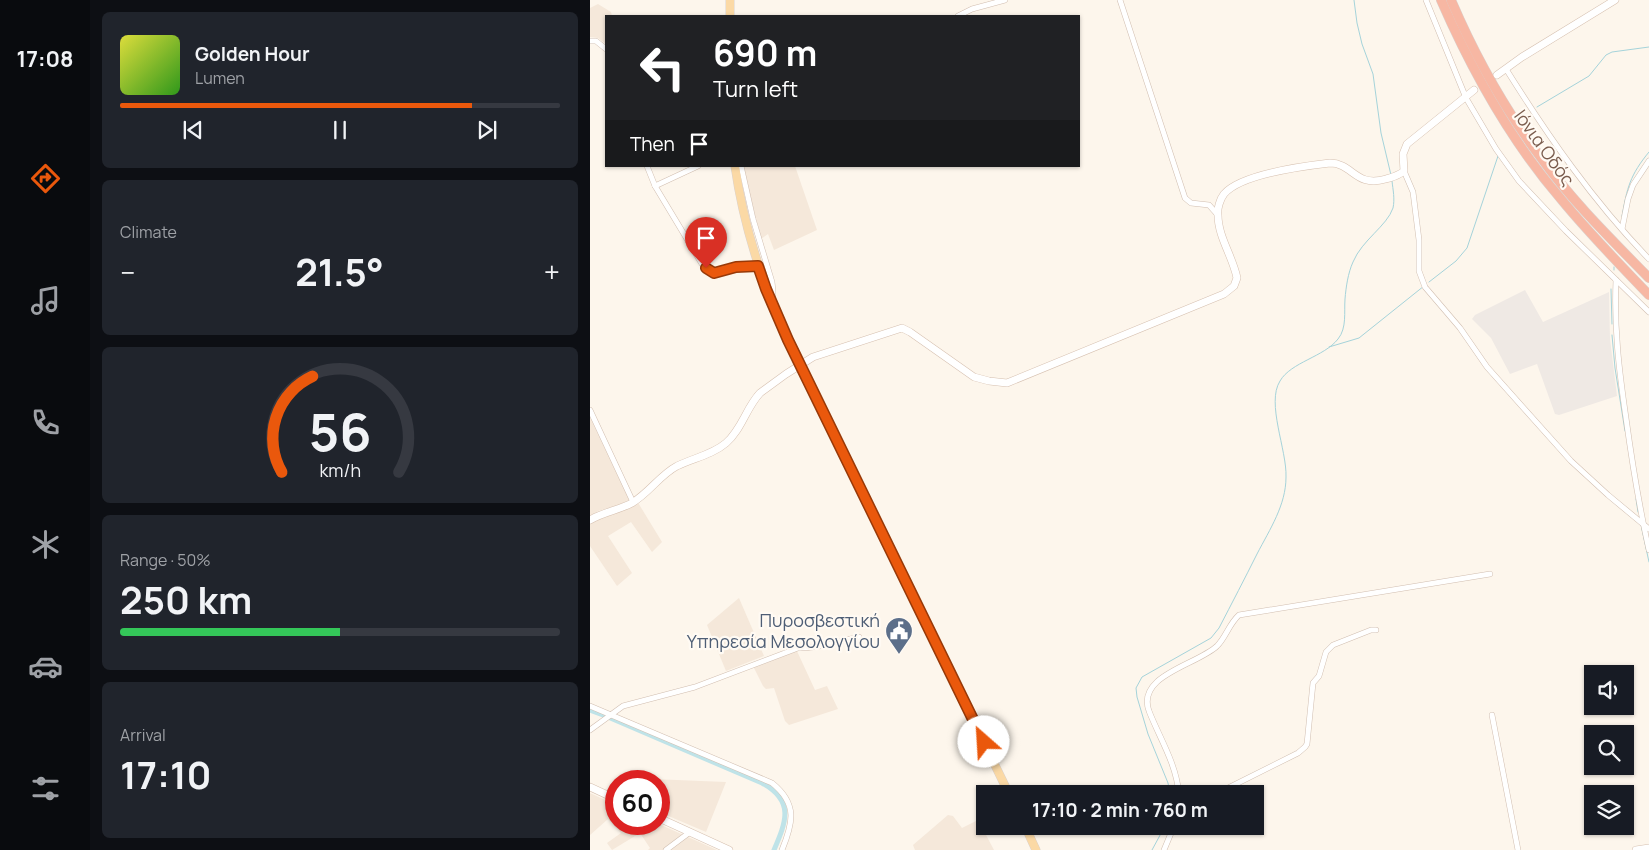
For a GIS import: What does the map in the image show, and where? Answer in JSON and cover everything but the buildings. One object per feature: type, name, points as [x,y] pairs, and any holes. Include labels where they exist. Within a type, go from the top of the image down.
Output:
[{"type":"highway","name":"Ιόνια Οδός","points":[[1441,0],[1474,71],[1526,153],[1560,198],[1649,294]]},
{"type":"highway","name":"Ιόνια Οδός","points":[[1451,0],[1483,68],[1532,145],[1575,199],[1649,278]]},
{"type":"main road","points":[[730,0],[730,15]]},
{"type":"main road","points":[[735,167],[741,200],[758,266],[772,304],[1005,785]]},
{"type":"main road","points":[[1029,835],[1036,850]]},
{"type":"street","points":[[960,15],[972,9],[1005,0]]},
{"type":"street","points":[[590,520],[602,513],[633,502],[650,490],[662,476],[672,469],[717,450],[726,444],[742,423],[758,396],[801,364],[817,355],[845,348],[902,328],[974,377],[1007,383],[1219,296],[1234,286],[1236,275],[1217,214],[1209,204],[1191,203],[1185,198],[1120,0]]},
{"type":"street","points":[[1426,0],[1466,98],[1496,149],[1537,202],[1649,312]]},
{"type":"street","points":[[1497,75],[1615,0]]},
{"type":"street","points":[[590,41],[596,42],[605,48]]},
{"type":"street","points":[[1506,68],[1533,112],[1569,163],[1622,229],[1649,259]]},
{"type":"street","points":[[1474,90],[1407,144],[1403,154],[1404,171],[1413,192],[1419,240],[1419,271],[1425,287],[1460,328],[1487,367],[1571,461],[1608,496],[1649,529]]},
{"type":"street","points":[[1622,229],[1633,185],[1649,161]]},
{"type":"street","points":[[1217,214],[1222,196],[1228,190],[1244,181],[1278,172],[1335,163],[1371,182],[1395,177],[1404,171]]},
{"type":"street","points":[[647,167],[655,186],[674,220],[702,264],[710,272],[714,273],[736,267],[758,266]]},
{"type":"street","points":[[655,186],[696,167]]},
{"type":"street","points":[[741,167],[754,224],[772,282],[772,304]]},
{"type":"street","points":[[1616,280],[1617,357],[1632,464],[1649,550]]},
{"type":"street","points":[[590,410],[633,502]]},
{"type":"street","points":[[1177,785],[1175,772],[1166,748],[1149,711],[1146,701],[1147,694],[1150,687],[1163,677],[1216,647],[1239,615],[1490,574]]},
{"type":"street","points":[[1234,785],[1298,753],[1305,747],[1313,683],[1318,676],[1326,652],[1333,645],[1371,630],[1376,630]]},
{"type":"street","points":[[590,730],[623,706],[710,682],[798,648],[825,647],[858,636]]},
{"type":"street","points":[[590,706],[772,783],[779,790],[790,810],[791,824],[782,850]]},
{"type":"street","points":[[1492,715],[1518,850]]},
{"type":"street","points":[[590,787],[605,794]]},
{"type":"street","points":[[670,823],[718,848],[729,850]]},
{"type":"street","points":[[666,850],[690,832]]},
{"type":"street","points":[[1164,850],[1170,835]]},
{"type":"street","points":[[1636,850],[1649,848]]},
{"type":"shaded area","points":[[598,4],[611,12],[612,15],[605,15],[605,43],[598,38],[590,37],[590,8]]},
{"type":"shaded area","points":[[743,167],[795,167],[817,230],[774,250],[768,234],[761,239]]},
{"type":"shaded area","points":[[1525,290],[1543,322],[1609,292],[1610,339],[1617,396],[1559,415],[1555,414],[1537,364],[1510,374],[1491,338],[1472,319],[1475,315]]},
{"type":"shaded area","points":[[590,412],[630,499],[590,516]]},
{"type":"shaded area","points":[[637,501],[662,542],[652,552],[631,522],[608,536],[632,573],[617,586],[590,546],[590,524],[593,520]]},
{"type":"shaded area","points":[[739,598],[764,656],[726,671],[707,625]]},
{"type":"shaded area","points":[[796,649],[815,690],[827,686],[838,709],[789,725],[785,721],[774,688],[766,689],[763,686],[753,666]]},
{"type":"shaded area","points":[[670,780],[726,782],[706,832],[670,817]]},
{"type":"shaded area","points":[[590,793],[605,800],[605,822],[590,835]]},
{"type":"shaded area","points":[[948,815],[953,816],[962,828],[976,821],[976,835],[986,835],[994,850],[915,850],[913,845]]},
{"type":"shaded area","points":[[670,829],[717,850],[648,850],[650,848],[641,835],[670,835]]},
{"type":"shaded area","points":[[618,835],[637,835],[612,850],[607,843]]},
{"type":"waterway","points":[[1354,0],[1362,44],[1373,74],[1381,133],[1391,175]]},
{"type":"waterway","points":[[1537,107],[1589,76],[1606,55],[1612,52],[1649,47]]},
{"type":"waterway","points":[[1622,216],[1630,182],[1637,168],[1649,152]]},
{"type":"waterway","points":[[1429,282],[1456,261],[1467,248],[1498,156]]},
{"type":"waterway","points":[[1168,785],[1148,734],[1136,688],[1142,677],[1211,638],[1219,628],[1272,526],[1283,497],[1286,477],[1284,454],[1276,414],[1276,390],[1285,374],[1325,350],[1341,335],[1344,325],[1345,299],[1351,266],[1362,247],[1390,215],[1394,201],[1392,181]]},
{"type":"waterway","points":[[1329,347],[1359,338],[1424,286]]},
{"type":"waterway","points":[[1611,289],[1612,324]]},
{"type":"waterway","points":[[1612,335],[1625,431]]},
{"type":"waterway","points":[[1636,499],[1638,512]]},
{"type":"waterway","points":[[1641,525],[1649,562]]},
{"type":"waterway","points":[[590,710],[603,715]]},
{"type":"waterway","points":[[608,717],[762,783],[772,790],[779,797],[785,813],[782,830],[774,850]]},
{"type":"waterway","points":[[1152,850],[1160,835]]},
{"type":"place","name":"Πυροσβεστική Υπηρεσία Μεσολογγίου","points":[[899,655]]},
{"type":"route","points":[[706,268],[711,273],[714,273],[736,267],[758,266],[788,340],[984,742]]}]
